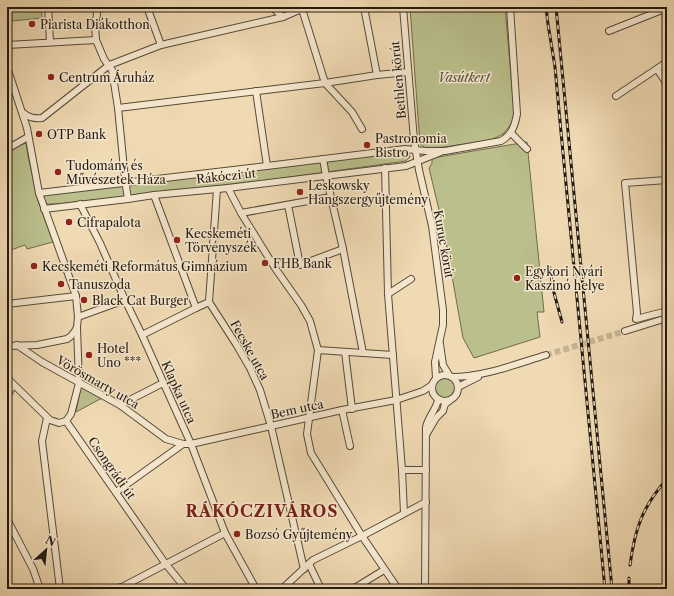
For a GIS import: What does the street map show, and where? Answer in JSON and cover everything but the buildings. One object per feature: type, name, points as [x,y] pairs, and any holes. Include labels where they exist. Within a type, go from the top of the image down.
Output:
[{"type":"street","points":[[48,7],[50,42]]},
{"type":"street","points":[[96,7],[97,15],[94,24],[96,40],[104,59],[112,70],[118,108],[128,199]]},
{"type":"street","points":[[147,7],[161,45]]},
{"type":"street","points":[[272,7],[283,17]]},
{"type":"street","points":[[364,7],[377,75]]},
{"type":"street","name":"Bethlen körút","points":[[403,7],[416,150]]},
{"type":"street","points":[[445,151],[501,141],[511,133],[514,128],[517,114],[510,7]]},
{"type":"street","points":[[22,112],[28,117],[42,118],[108,66],[161,45],[283,17],[304,8],[325,83],[352,112],[362,129]]},
{"type":"street","points":[[610,31],[667,8]]},
{"type":"street","points":[[7,45],[96,40]]},
{"type":"street","points":[[616,96],[667,62]]},
{"type":"street","points":[[7,67],[26,128],[38,193],[76,296],[78,317],[76,327],[79,383],[69,418],[66,422],[62,423],[47,418],[7,378]]},
{"type":"street","points":[[657,69],[667,84]]},
{"type":"street","points":[[118,108],[408,72]]},
{"type":"street","points":[[256,91],[267,166]]},
{"type":"street","points":[[511,133],[527,149]]},
{"type":"street","points":[[7,149],[28,137]]},
{"type":"street","name":"Rákóczi út","points":[[38,193],[125,181],[267,166],[405,149],[445,151]]},
{"type":"street","name":"Kuruc körút","points":[[416,150],[432,226],[443,310],[440,342],[435,362],[436,378]]},
{"type":"street","name":"Rákóczi út","points":[[44,209],[406,166],[445,151]]},
{"type":"street","points":[[323,159],[343,249],[363,353]]},
{"type":"street","points":[[385,168],[388,294],[404,513]]},
{"type":"street","points":[[667,180],[625,183],[637,313],[636,320],[667,311]]},
{"type":"street","points":[[228,188],[241,213],[310,321],[318,350],[307,434],[311,453],[362,536],[398,589]]},
{"type":"street","points":[[142,335],[209,302],[217,189]]},
{"type":"street","points":[[154,195],[196,308]]},
{"type":"street","points":[[241,213],[331,198]]},
{"type":"street","name":"Klapka utca","points":[[80,204],[100,243],[142,335],[190,444],[225,533],[256,589]]},
{"type":"street","points":[[288,205],[300,265],[343,249]]},
{"type":"street","points":[[388,294],[411,280]]},
{"type":"street","points":[[7,304],[76,296]]},
{"type":"street","points":[[78,317],[125,300]]},
{"type":"street","name":"Fecske utca","points":[[209,302],[250,368],[260,390],[271,426],[306,566],[321,589]]},
{"type":"street","points":[[625,331],[667,318]]},
{"type":"street","points":[[8,344],[37,345],[67,339],[71,336],[76,327]]},
{"type":"street","name":"Kuruc körút","points":[[440,342],[443,365],[450,376]]},
{"type":"street","name":"Vörösmarty utca","points":[[17,345],[42,362],[120,405],[166,439],[183,444],[190,444]]},
{"type":"street","points":[[318,350],[393,355]]},
{"type":"street","points":[[345,352],[352,409]]},
{"type":"street","points":[[449,401],[438,400],[432,393],[432,385],[436,378],[442,375],[469,376],[486,373],[546,355]]},
{"type":"street","points":[[458,387],[486,373]]},
{"type":"street","points":[[426,436],[436,418],[443,412],[444,404],[453,399],[458,392],[457,383],[450,376]]},
{"type":"street","points":[[120,405],[163,383]]},
{"type":"street","points":[[7,397],[13,385]]},
{"type":"street","name":"Bem utca","points":[[190,444],[342,410],[396,400],[423,391],[432,385]]},
{"type":"street","name":"Bem utca","points":[[409,396],[432,393]]},
{"type":"street","points":[[425,589],[426,423],[438,400]]},
{"type":"street","points":[[342,410],[350,446]]},
{"type":"street","points":[[47,418],[42,441],[60,589]]},
{"type":"street","name":"Csongrádi út","points":[[66,422],[165,563],[186,589]]},
{"type":"street","points":[[116,492],[183,444]]},
{"type":"street","points":[[402,470],[426,470]]},
{"type":"street","points":[[282,589],[313,560],[426,502]]},
{"type":"street","points":[[7,519],[40,589]]},
{"type":"street","points":[[113,589],[122,587],[165,563],[225,533]]},
{"type":"street","points":[[354,589],[384,570]]},
{"type":"green space","points":[[11,7],[41,7],[42,18],[12,21]]},
{"type":"green space","name":"Vasútkert","points":[[410,7],[505,7],[514,111],[513,120],[503,134],[491,140],[444,147],[425,148],[420,144]]},
{"type":"green space","points":[[527,142],[544,312],[537,312],[540,337],[474,358],[463,338],[444,231],[429,168],[432,163],[432,158]]},
{"type":"green space","points":[[26,143],[38,201],[53,242],[27,249],[25,245],[11,250],[12,254],[7,255],[7,150]]},
{"type":"green space","points":[[408,151],[410,157],[406,161],[269,180],[57,204],[47,204],[44,199],[44,195]]},
{"type":"green space","points":[[445,377],[453,380],[456,388],[453,396],[445,399],[437,396],[434,388],[437,380]]},
{"type":"green space","points":[[81,387],[102,398],[76,412]]},
{"type":"tunnel","points":[[546,355],[625,331]]},
{"type":"railway","points":[[546,7],[555,67],[605,589]]},
{"type":"railway","points":[[556,7],[612,589]]},
{"type":"railway","points":[[550,268],[553,289],[562,322]]},
{"type":"railway","points":[[630,565],[634,540],[641,519],[651,499],[667,479]]},
{"type":"railway","points":[[629,578],[629,589]]},
{"type":"place","name":"Piarista Diákotthon","points":[[32,24]]},
{"type":"place","name":"Centrum Áruház","points":[[51,77]]},
{"type":"place","name":"OTP Bank","points":[[39,134]]},
{"type":"place","name":"Pastronomia Bistro","points":[[367,145]]},
{"type":"place","name":"Tudomány és Művészetek Háza","points":[[58,172]]},
{"type":"place","name":"Leskowsky Hangszergyűjtemény","points":[[300,192]]},
{"type":"place","name":"Cifrapalota","points":[[69,222]]},
{"type":"place","name":"Kecskeméti Törvényszék","points":[[177,240]]},
{"type":"place","name":"FHB Bank","points":[[265,263]]},
{"type":"place","name":"Kecskeméti Református Gimnázium","points":[[34,266]]},
{"type":"place","name":"Egykori Nyári Kaszinó helye","points":[[517,278]]},
{"type":"place","name":"Tanuszoda","points":[[61,284]]},
{"type":"place","name":"Black Cat Burger","points":[[84,300]]},
{"type":"place","name":"Hotel Uno ***","points":[[89,355]]},
{"type":"place","name":"Bozsó Gyűjtemény","points":[[237,534]]},
{"type":"district","name":"RÁKÓCZIVÁROS","points":[[262,511]]}]
